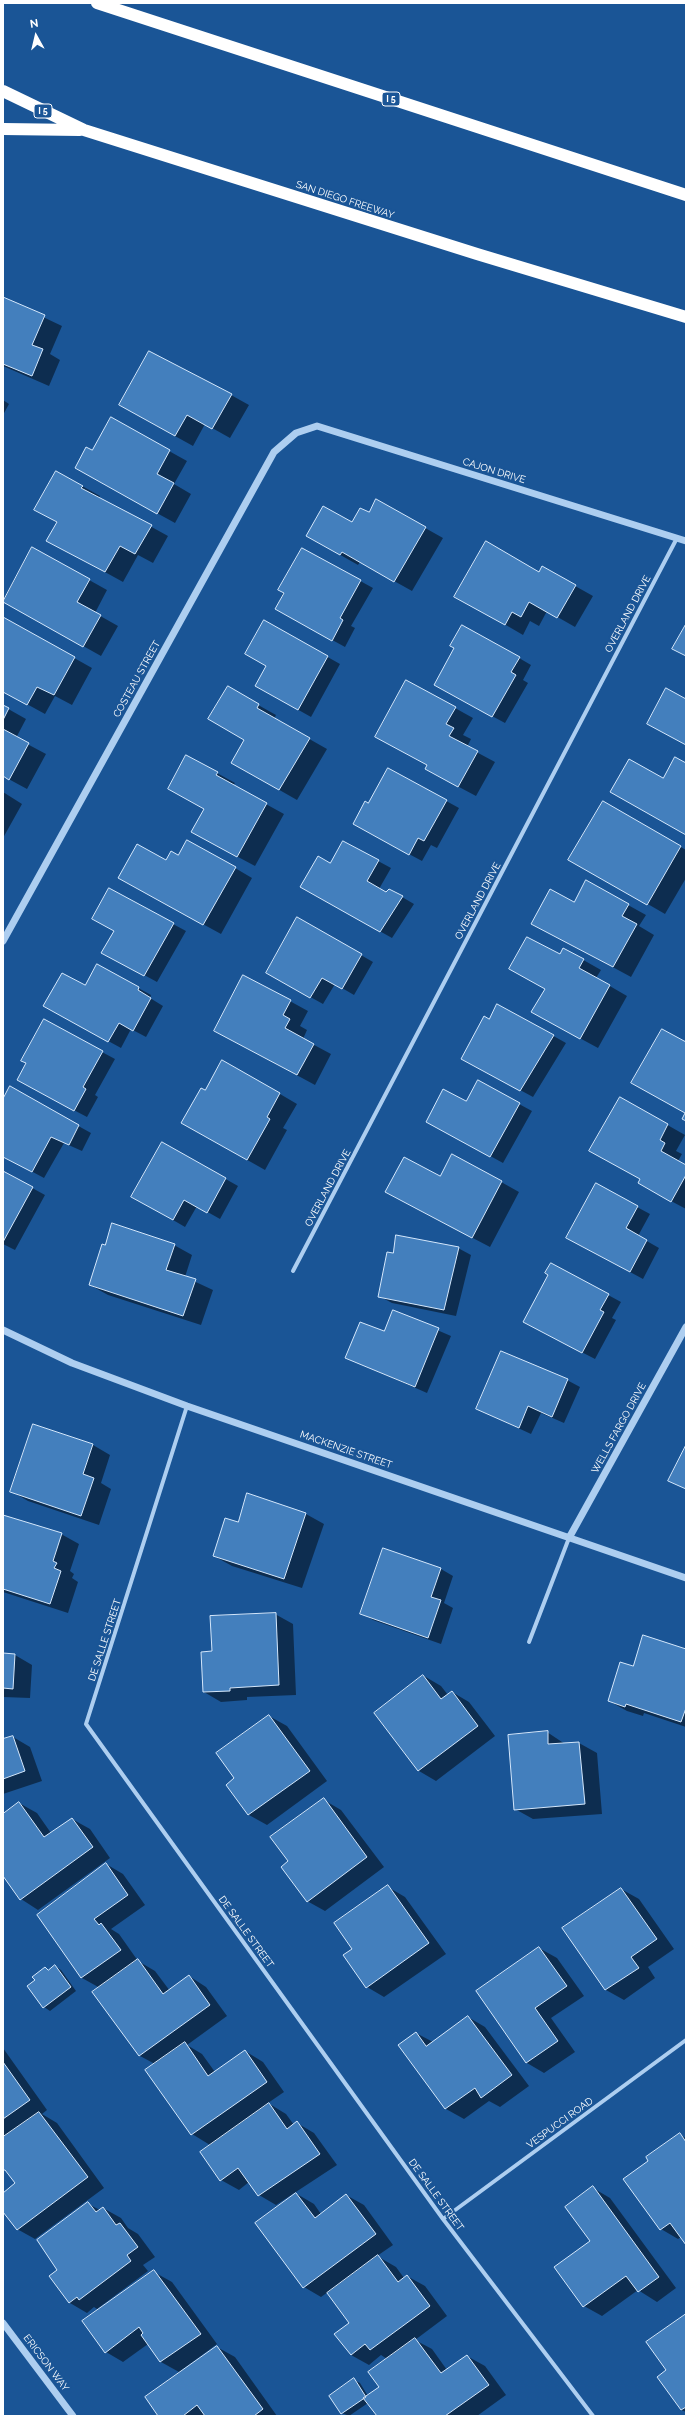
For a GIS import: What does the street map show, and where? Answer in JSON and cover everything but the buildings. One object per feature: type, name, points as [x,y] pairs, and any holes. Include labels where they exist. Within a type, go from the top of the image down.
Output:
[{"type":"highway","name":"I 5","points":[[97,3],[686,195]]},
{"type":"highway","name":"SAN DIEGO FREEWAY","points":[[3,91],[84,130],[477,254],[686,317]]},
{"type":"highway","points":[[3,129],[84,130]]},
{"type":"street","name":"CAJON DRIVE","points":[[296,433],[317,426],[686,541]]},
{"type":"street","name":"COSTEAU STREET","points":[[3,941],[274,452],[296,433]]},
{"type":"street","name":"OVERLAND DRIVE","points":[[293,1272],[677,538]]},
{"type":"street","name":"WELLS FARGO DRIVE","points":[[569,1538],[686,1327]]},
{"type":"street","name":"MACKENZIE STREET","points":[[3,1330],[72,1363],[187,1406],[686,1578]]},
{"type":"street","name":"DE SALLE STREET","points":[[187,1406],[86,1724],[443,2219],[592,2416]]},
{"type":"street","points":[[530,1642],[569,1538]]},
{"type":"street","name":"VESPUCCI ROAD","points":[[443,2219],[686,2040]]},
{"type":"street","name":"ERICSON WAY","points":[[3,2323],[72,2416]]}]
